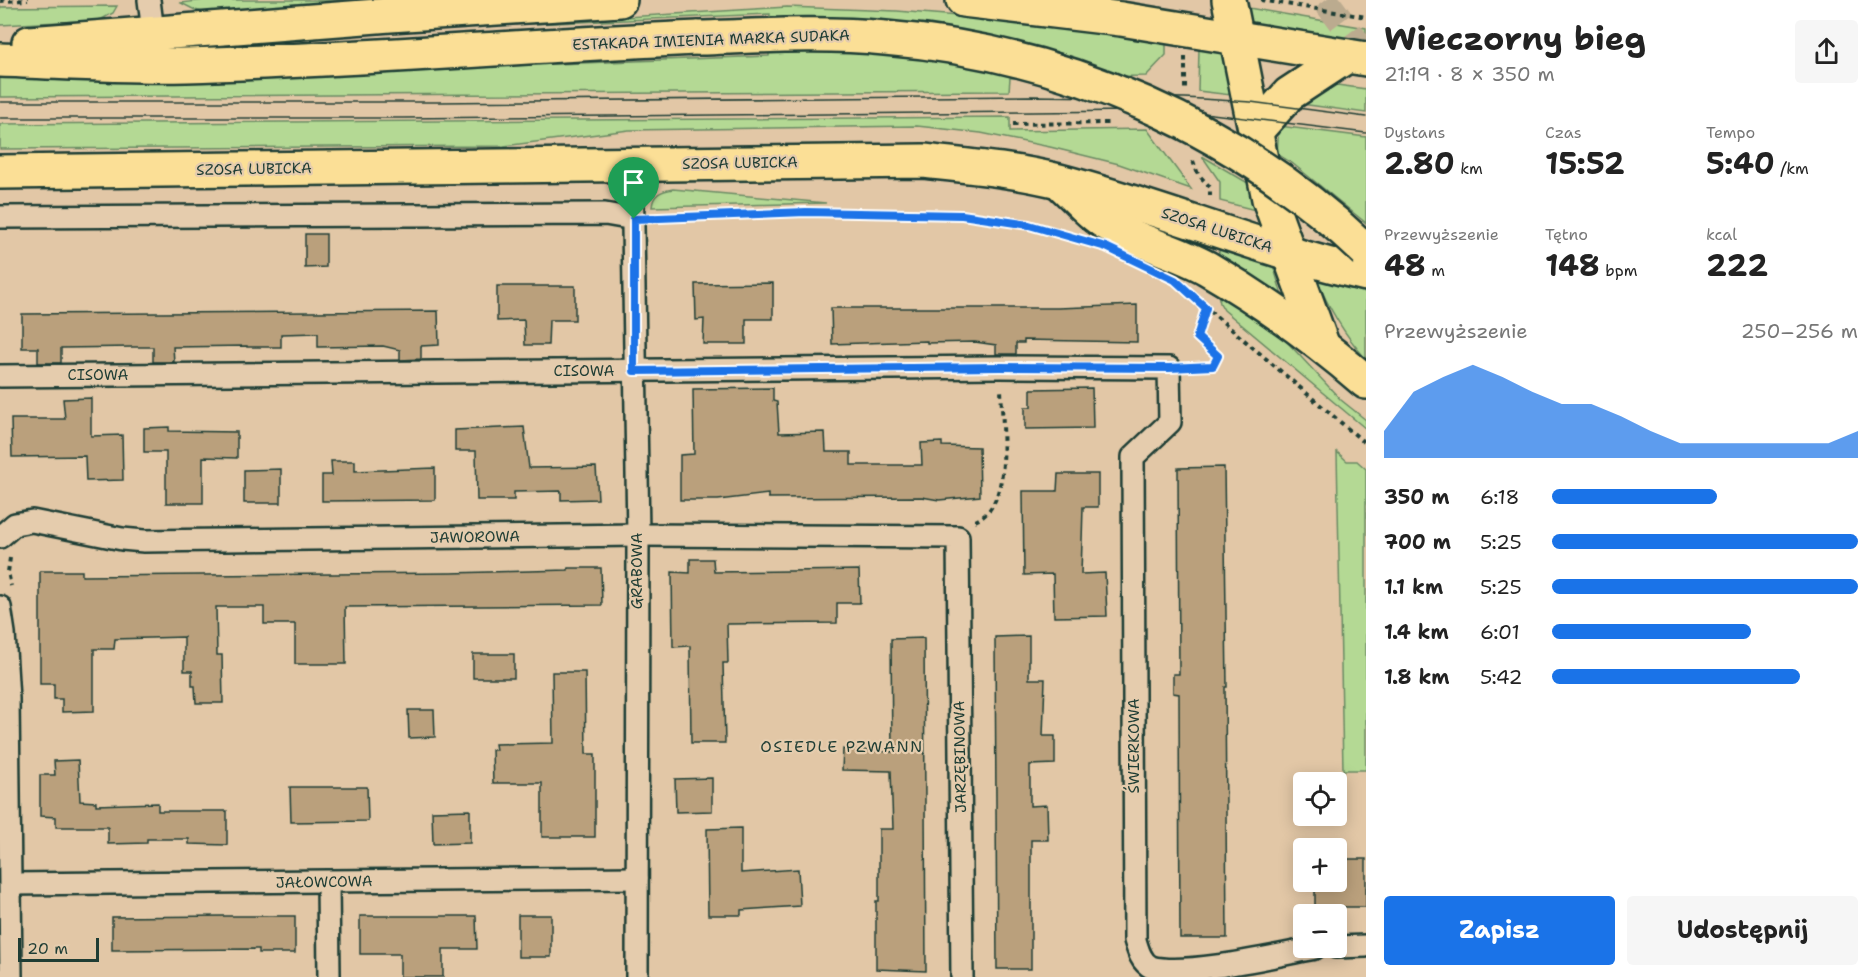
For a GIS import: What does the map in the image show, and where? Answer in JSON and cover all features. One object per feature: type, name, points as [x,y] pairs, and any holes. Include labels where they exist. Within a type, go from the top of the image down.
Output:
[{"type":"main road","points":[[0,45],[153,32],[620,0]]},
{"type":"main road","points":[[963,0],[1129,9],[1237,38],[1357,58]]},
{"type":"main road","points":[[1229,0],[1269,199],[1322,344]]},
{"type":"main road","name":"ESTAKADA IMIENIA MARKA SUDAKA","points":[[0,60],[184,65],[389,57],[544,45],[819,34],[886,38],[982,50],[1064,72],[1113,90],[1155,108],[1217,140],[1303,198],[1344,230],[1366,251]]},
{"type":"main road","points":[[1256,131],[1289,94],[1357,58]]},
{"type":"main road","name":"SZOSA LUBICKA","points":[[0,172],[923,161],[1004,170],[1059,181],[1366,274]]},
{"type":"main road","points":[[1059,181],[1104,223],[1205,267],[1260,301],[1322,344],[1366,382]]},
{"type":"street","points":[[149,0],[153,32]]},
{"type":"street","name":"GRABOWA","points":[[632,164],[638,535],[637,977]]},
{"type":"street","points":[[0,217],[605,214],[634,219]]},
{"type":"street","name":"CISOWA","points":[[0,376],[1000,367],[1169,368]]},
{"type":"street","name":"ŚWIERKOWA","points":[[1169,368],[1170,422],[1133,457],[1135,940],[1140,954],[1149,966],[1167,972],[1216,968],[1293,953]]},
{"type":"street","name":"JAWOROWA","points":[[0,537],[15,524],[32,521],[122,539],[144,541],[965,529]]},
{"type":"street","name":"JARZĘBINOWA","points":[[962,977],[965,529]]},
{"type":"street","points":[[0,607],[8,699],[11,977]]},
{"type":"street","name":"JAŁOWCOWA","points":[[11,884],[637,878]]},
{"type":"street","points":[[328,882],[329,977]]},
{"type":"street","points":[[1347,947],[1366,946]]},
{"type":"path","points":[[0,1],[28,0]]},
{"type":"path","points":[[1261,0],[1366,16]]},
{"type":"path","points":[[1013,124],[1116,122]]},
{"type":"path","points":[[634,219],[806,212],[962,215],[1029,225],[1084,241]]},
{"type":"path","points":[[1190,294],[1366,444]]},
{"type":"path","points":[[1169,368],[1213,366],[1218,356],[1197,337],[1206,308]]},
{"type":"path","points":[[965,529],[983,518],[996,502],[1002,479],[1000,367]]},
{"type":"green space","points":[[205,0],[375,0],[210,14],[181,3]]},
{"type":"green space","points":[[117,6],[113,13],[100,20],[0,25],[0,7]]},
{"type":"green space","points":[[787,7],[897,11],[1075,29],[1166,43],[1166,55],[1146,76],[1010,78],[1009,91],[0,97],[0,77],[227,76],[769,56],[770,14],[481,26]]},
{"type":"green space","points":[[1243,7],[1366,28],[1366,42],[1247,22]]},
{"type":"green space","points":[[1199,48],[1223,51],[1231,95],[1198,91]]},
{"type":"green space","points":[[1337,85],[1366,89],[1366,113],[1294,103],[1324,86]]},
{"type":"green space","points":[[1010,117],[1010,131],[1147,129],[1191,189],[1119,164],[1050,147],[981,133],[917,126],[629,130],[504,146],[0,149],[0,124]]},
{"type":"green space","points":[[1279,126],[1366,137],[1366,223],[1292,163],[1277,154]]},
{"type":"green space","points":[[1202,156],[1253,186],[1259,211],[1220,201],[1220,182]]},
{"type":"green space","points":[[673,189],[826,203],[652,207],[658,194]]},
{"type":"green space","points":[[1220,246],[1273,265],[1282,295],[1250,274],[1218,258]]},
{"type":"green space","points":[[1316,277],[1366,289],[1366,359],[1337,320]]},
{"type":"green space","points":[[1218,294],[1276,330],[1341,400],[1366,420],[1366,429],[1224,310]]},
{"type":"green space","points":[[1337,452],[1347,461],[1357,461],[1366,469],[1366,770],[1343,770]]},
{"type":"building","points":[[305,234],[326,234],[326,267],[305,268]]},
{"type":"building","points":[[773,283],[773,319],[746,319],[746,344],[703,344],[704,319],[696,320],[695,284]]},
{"type":"building","points":[[497,286],[575,286],[575,320],[549,320],[548,345],[525,345],[524,320],[497,321]]},
{"type":"building","points":[[1137,305],[1137,342],[1024,340],[1024,343],[1016,343],[1016,354],[996,354],[996,345],[975,342],[832,344],[831,308],[1058,308]]},
{"type":"building","points":[[438,311],[439,345],[421,346],[421,359],[400,360],[400,350],[383,346],[318,347],[318,333],[281,334],[281,347],[173,347],[174,362],[153,362],[153,347],[133,347],[61,348],[61,363],[38,363],[38,348],[22,348],[22,314]]},
{"type":"building","points":[[773,388],[773,401],[777,402],[779,433],[825,432],[826,452],[851,452],[851,465],[922,465],[921,443],[942,442],[942,446],[979,447],[980,496],[939,500],[922,497],[768,498],[768,494],[718,500],[680,500],[680,455],[694,454],[693,389]]},
{"type":"building","points":[[1092,388],[1093,428],[1025,429],[1025,407],[1031,407],[1031,389]]},
{"type":"building","points":[[91,398],[91,436],[122,435],[123,480],[86,481],[85,456],[12,457],[11,419],[65,419],[63,399]]},
{"type":"building","points":[[169,427],[169,431],[237,432],[237,458],[203,457],[203,503],[166,503],[166,452],[144,452],[144,428]]},
{"type":"building","points":[[524,427],[529,468],[596,467],[598,499],[561,500],[561,491],[514,492],[514,500],[477,500],[476,451],[455,451],[455,430]]},
{"type":"building","points":[[331,461],[355,461],[355,471],[435,468],[435,500],[322,501],[322,475],[332,475]]},
{"type":"building","points":[[1224,467],[1227,938],[1180,938],[1179,694],[1173,693],[1173,674],[1179,674],[1178,468]]},
{"type":"building","points":[[281,469],[281,503],[244,503],[244,470]]},
{"type":"building","points":[[1058,474],[1098,474],[1098,507],[1083,507],[1081,574],[1105,573],[1107,616],[1054,617],[1053,574],[1024,575],[1023,491],[1057,491]]},
{"type":"building","points":[[690,559],[713,559],[714,572],[859,570],[860,603],[837,603],[837,623],[727,624],[728,663],[723,663],[725,743],[691,743],[690,646],[673,647],[672,572],[690,573]]},
{"type":"building","points":[[568,568],[601,568],[602,605],[345,607],[346,664],[295,664],[295,624],[264,624],[264,607],[216,607],[217,655],[222,655],[223,703],[196,703],[195,686],[192,686],[192,671],[184,671],[184,637],[115,639],[114,649],[94,649],[94,711],[62,712],[62,699],[54,699],[54,684],[40,684],[40,571],[82,571],[82,576],[451,573],[568,570]]},
{"type":"building","points":[[1029,636],[1029,679],[1045,679],[1043,736],[1055,736],[1055,764],[1030,765],[1030,806],[1047,805],[1048,840],[1031,840],[1031,969],[997,969],[995,637]]},
{"type":"building","points":[[924,638],[926,971],[876,969],[879,829],[893,829],[891,771],[842,770],[843,749],[892,752],[891,639]]},
{"type":"building","points":[[473,654],[514,654],[514,678],[473,678]]},
{"type":"building","points":[[552,672],[585,672],[586,754],[595,754],[595,837],[542,837],[542,783],[493,783],[492,750],[496,750],[495,744],[553,743]]},
{"type":"building","points":[[408,710],[434,710],[435,737],[409,738]]},
{"type":"building","points":[[78,760],[80,801],[96,802],[96,805],[158,803],[158,811],[227,811],[227,845],[189,844],[189,839],[147,839],[147,843],[108,844],[108,827],[56,827],[56,817],[40,816],[40,775],[55,775],[54,761]]},
{"type":"building","points":[[712,778],[712,811],[676,812],[675,779]]},
{"type":"building","points":[[290,787],[367,787],[368,821],[291,822]]},
{"type":"building","points":[[470,810],[470,843],[433,844],[432,811]]},
{"type":"building","points":[[741,828],[741,873],[798,869],[800,906],[741,910],[741,915],[708,915],[707,829]]},
{"type":"building","points":[[1347,859],[1366,859],[1366,907],[1347,907],[1347,904],[1315,904],[1315,892],[1347,892]]},
{"type":"building","points":[[518,915],[551,915],[551,957],[518,957]]},
{"type":"building","points":[[295,916],[295,953],[259,953],[259,949],[112,950],[112,917]]},
{"type":"building","points":[[360,916],[476,916],[477,949],[443,949],[443,977],[400,977],[400,954],[360,954]]},
{"type":"tunnel","points":[[1325,0],[1366,55]]},
{"type":"tram line","points":[[0,102],[438,102],[1030,96],[1185,98],[1251,102],[1366,117]]},
{"type":"tram line","points":[[0,118],[403,118],[1134,111],[1204,113],[1366,133]]},
{"type":"district","name":"OSIEDLE PZWANN","points":[[842,746]]},
{"type":"route","points":[[806,212],[884,213],[962,215],[1029,225],[1106,247],[1175,280],[1206,308],[1197,337],[1218,356],[1213,366],[1169,368],[1000,367],[634,371],[634,219],[806,212]]}]
